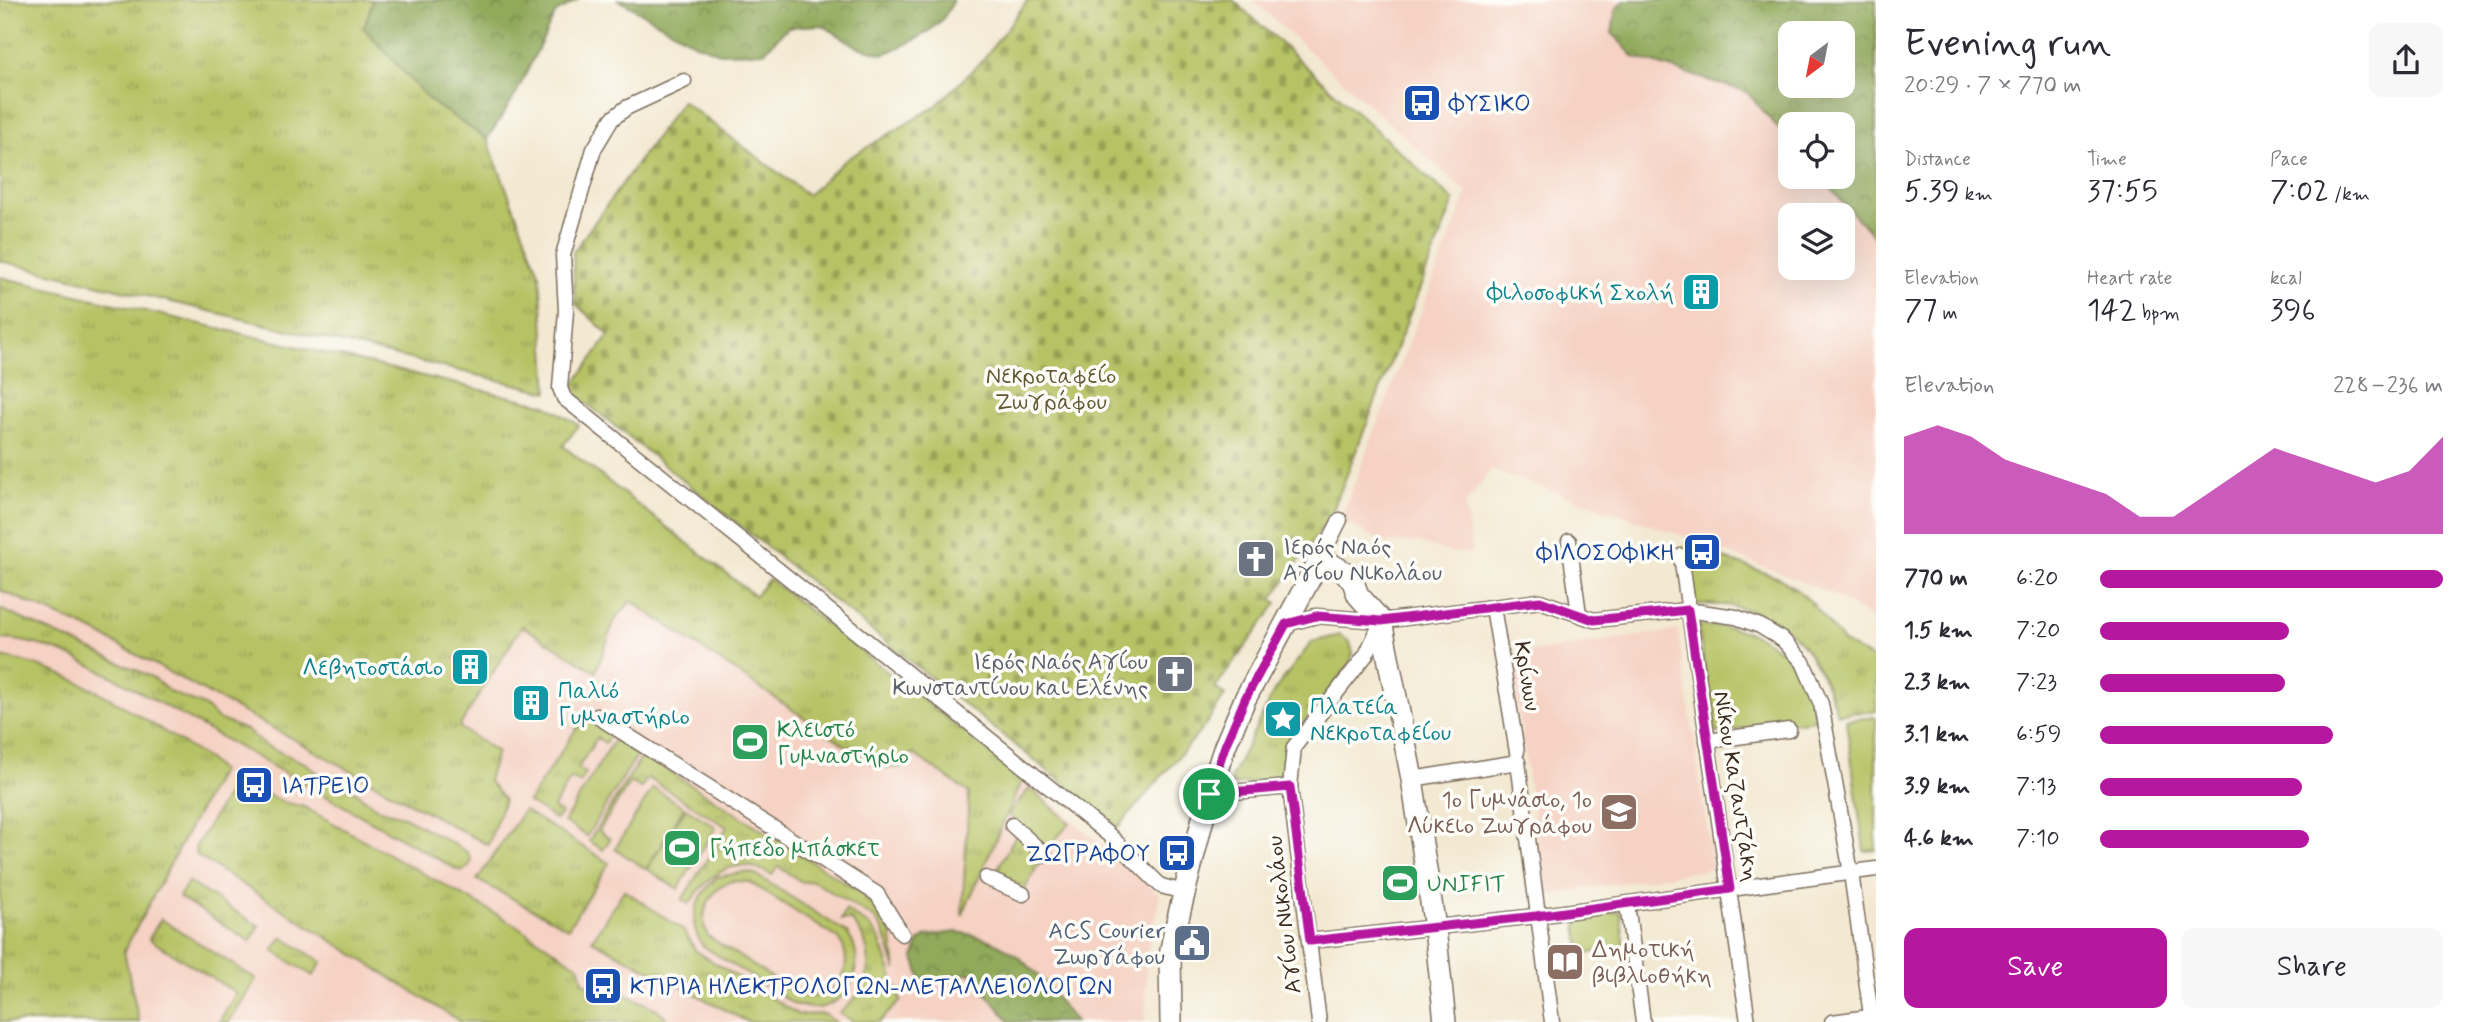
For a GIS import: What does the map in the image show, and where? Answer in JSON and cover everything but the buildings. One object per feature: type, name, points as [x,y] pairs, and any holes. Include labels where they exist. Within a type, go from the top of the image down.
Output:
[{"type":"street","points":[[684,80],[626,108],[612,119],[594,149],[564,255],[566,311],[560,388],[564,398],[1098,826],[1161,886],[1184,892]]},
{"type":"street","points":[[1171,1022],[1170,956],[1209,794],[1225,746],[1245,699],[1340,520]]},
{"type":"street","points":[[1569,541],[1579,614]]},
{"type":"street","name":"Νίκου Καζαντζάκη","points":[[1681,556],[1748,1022]]},
{"type":"street","points":[[1318,563],[1334,565],[1346,573],[1358,595],[1381,621],[1412,779],[1435,929],[1445,1022]]},
{"type":"street","points":[[1286,624],[1316,616],[1381,621],[1540,601],[1594,620],[1688,610],[1736,617],[1760,626],[1783,640],[1803,662],[1821,704],[1873,1018],[1832,1022]]},
{"type":"street","name":"Κρίνων","points":[[1493,607],[1517,757],[1552,1022]]},
{"type":"street","name":"Αγίου Νικολάου","points":[[1319,1022],[1290,787],[1294,747],[1366,655],[1381,621]]},
{"type":"street","points":[[597,716],[877,894],[902,933]]},
{"type":"street","points":[[1707,741],[1789,730]]},
{"type":"street","points":[[1412,779],[1517,757]]},
{"type":"street","points":[[1209,794],[1290,787]]},
{"type":"street","points":[[1012,825],[1045,855]]},
{"type":"street","points":[[1310,941],[1435,929],[1876,869]]},
{"type":"street","points":[[986,878],[1023,894]]},
{"type":"street","points":[[1627,904],[1643,1022]]},
{"type":"shaded area","points":[[1252,0],[1876,0],[1876,621],[1829,592],[1683,536],[1491,470],[1465,505],[1472,553],[1452,553],[1417,542],[1385,543],[1340,520],[1467,193]]},
{"type":"shaded area","points":[[0,277],[546,405],[579,425],[563,446],[755,596],[769,579],[1023,778],[1160,895],[1147,953],[1145,1022],[0,1022]]},
{"type":"shaded area","name":"1ο Γυμνάσιο, 1ο Λύκειο Ζωγράφου","points":[[1678,630],[1713,869],[1545,895],[1510,655]]},
{"type":"green space","points":[[0,0],[373,0],[364,28],[430,101],[487,139],[540,275],[548,392],[0,261]]},
{"type":"green space","points":[[373,0],[577,0],[555,14],[516,94],[487,139],[430,101],[364,28]]},
{"type":"green space","points":[[619,0],[953,0],[942,20],[934,28],[884,54],[858,47],[822,25],[788,27],[764,52],[720,53],[694,43]]},
{"type":"green space","name":"Νεκροταφείο Ζωγράφου","points":[[1028,0],[1233,0],[1454,201],[1331,515],[1272,599],[1277,603],[1215,688],[1225,695],[1204,727],[1118,827],[570,390],[609,335],[575,303],[573,252],[682,101],[808,195],[844,161],[936,106],[982,61]]},
{"type":"green space","points":[[1624,0],[1876,0],[1876,239],[1855,215],[1855,203],[1844,203],[1832,189],[1855,189],[1855,112],[1778,112],[1778,128],[1747,92],[1634,57],[1612,33],[1616,9]]},
{"type":"green space","points":[[0,277],[546,405],[579,425],[563,446],[755,596],[769,579],[1023,778],[962,916],[969,793],[912,753],[902,767],[879,768],[631,601],[614,621],[596,672],[522,626],[459,727],[497,752],[488,780],[504,800],[488,845],[91,630],[0,590]]},
{"type":"green space","points":[[1687,545],[1779,578],[1799,591],[1813,604],[1843,642],[1876,661],[1876,711],[1837,714],[1816,664],[1803,645],[1788,630],[1769,618],[1748,610],[1722,605],[1693,604]]},
{"type":"green space","points":[[0,609],[152,677],[170,692],[204,706],[218,719],[246,730],[266,746],[307,764],[326,780],[354,791],[378,809],[403,816],[467,852],[471,859],[469,866],[463,871],[456,869],[87,664],[59,651],[31,643],[0,639]]},
{"type":"green space","points":[[1698,626],[1742,631],[1777,648],[1791,661],[1802,678],[1815,720],[1715,733]]},
{"type":"green space","name":"Πλατεία Νεκροταφείου","points":[[1340,635],[1350,642],[1353,654],[1349,665],[1285,746],[1282,779],[1231,785],[1232,776],[1274,691],[1312,642]]},
{"type":"green space","points":[[0,657],[29,663],[83,684],[134,712],[208,759],[220,771],[124,951],[139,1022],[0,1022]]},
{"type":"green space","points":[[584,717],[863,894],[890,925],[896,970],[884,932],[875,919],[813,881],[802,882],[778,867],[772,875],[746,866],[724,870],[705,884],[689,904],[682,900],[727,827],[648,778],[641,788],[630,782],[599,831],[610,839],[603,850],[589,841],[642,756],[610,736],[605,743],[597,738],[578,768],[586,773],[580,783],[571,778],[553,808],[561,813],[556,820],[528,802]]},
{"type":"green space","points":[[1876,717],[1876,850],[1864,851],[1846,720]]},
{"type":"green space","points":[[614,740],[637,755],[587,836],[564,822]]},
{"type":"green space","points":[[238,781],[283,802],[304,807],[514,924],[580,967],[583,982],[614,998],[623,993],[657,1009],[665,1016],[665,1022],[461,1022],[196,855],[195,848],[234,783]]},
{"type":"green space","points":[[653,788],[684,807],[646,869],[615,849]]},
{"type":"green space","points":[[1030,788],[1070,823],[1047,849],[1008,814]]},
{"type":"green space","name":"Γήπεδο μπάσκετ","points":[[686,808],[716,827],[678,889],[647,869]]},
{"type":"green space","points":[[524,810],[609,863],[568,928],[477,880]]},
{"type":"green space","points":[[1017,833],[1043,856],[1023,892],[992,879]]},
{"type":"green space","points":[[745,872],[755,874],[846,932],[856,952],[856,963],[851,984],[845,993],[836,1001],[822,1007],[810,1008],[794,1004],[703,946],[694,918],[704,892],[717,877]],"holes":[[[732,881],[749,882],[839,939],[846,962],[839,983],[831,990],[810,997],[797,994],[708,936],[704,920],[712,896]]]},
{"type":"green space","points":[[188,882],[259,926],[250,941],[179,897]]},
{"type":"green space","points":[[624,890],[683,930],[696,951],[799,1015],[824,1014],[836,1022],[748,1022],[592,940]]},
{"type":"green space","points":[[846,910],[870,926],[879,938],[901,1001],[879,1022],[854,1022],[839,1013],[859,993],[868,969],[866,944],[860,932],[851,920],[841,920]]},
{"type":"green space","points":[[1620,911],[1625,948],[1581,954],[1576,917]]},
{"type":"green space","points":[[161,919],[256,979],[229,1022],[219,1022],[236,993],[149,939]]},
{"type":"green space","points":[[956,932],[977,936],[1011,952],[1038,976],[1075,1022],[1010,1022],[970,973],[923,985],[914,958],[918,942],[927,936]]},
{"type":"green space","points":[[282,937],[322,962],[313,976],[273,951]]},
{"type":"place","name":"ΦΥΣΙΚΟ","points":[[1422,103]]},
{"type":"place","name":"Φιλοσοφική Σχολή","points":[[1701,292]]},
{"type":"place","name":"ΦΙΛΟΣΟΦΙΚΗ","points":[[1702,552]]},
{"type":"place","name":"Ιερός Ναός Αγίου Νικολάου","points":[[1256,559]]},
{"type":"place","name":"Λεβητοστάσιο","points":[[470,667]]},
{"type":"place","name":"Ιερός Ναός Αγίου Κωνσταντίνου και Ελένης","points":[[1175,674]]},
{"type":"place","name":"Παλιό Γυμναστήριο","points":[[531,703]]},
{"type":"place","name":"Πλατεία Νεκροταφείου","points":[[1283,719]]},
{"type":"place","name":"Κλειστό Γυμναστήριο","points":[[750,742]]},
{"type":"place","name":"ΙΑΤΡΕΙΟ","points":[[254,785]]},
{"type":"place","name":"1ο Γυμνάσιο, 1ο Λύκειο Ζωγράφου","points":[[1619,812]]},
{"type":"place","name":"Γήπεδο μπάσκετ","points":[[682,848]]},
{"type":"place","name":"ΖΩΓΡΑΦΟΥ","points":[[1177,853]]},
{"type":"place","name":"UNIFIT","points":[[1400,883]]},
{"type":"place","name":"ACS Courier Ζωργάφου","points":[[1192,943]]},
{"type":"place","name":"Δημοτική βιβλιοθήκη","points":[[1565,962]]},
{"type":"place","name":"ΚΤΙΡΙΑ ΗΛΕΚΤΡΟΛΟΓΩΝ-ΜΕΤΑΛΛΕΙΟΛΟΓΩΝ","points":[[603,986]]},
{"type":"route","points":[[1540,601],[1594,620],[1688,610],[1730,889],[1435,929],[1310,941],[1290,787],[1209,794],[1245,699],[1286,624],[1316,616],[1381,621],[1540,601]]}]
